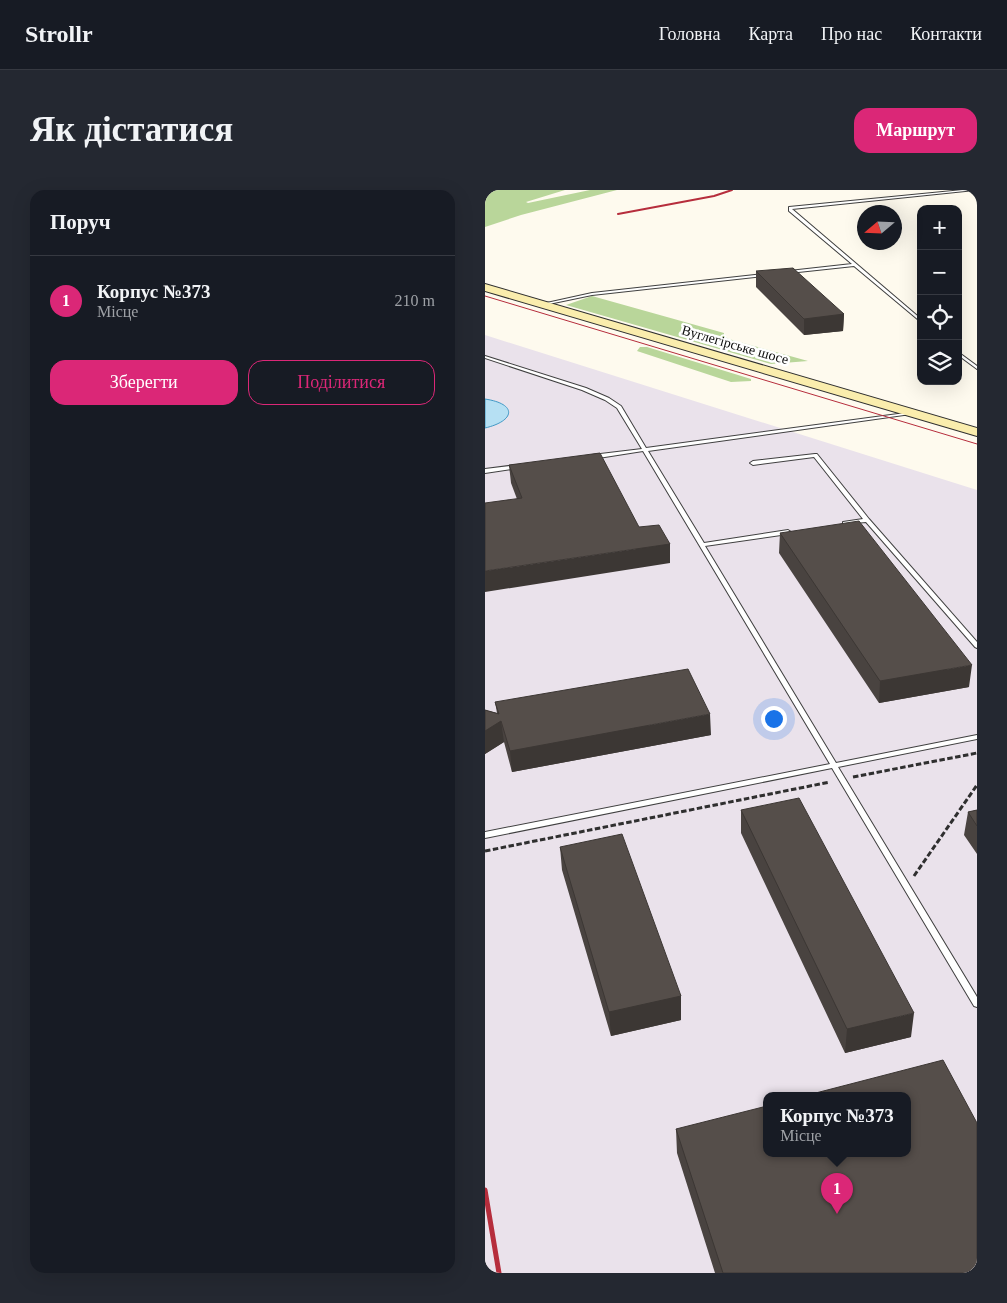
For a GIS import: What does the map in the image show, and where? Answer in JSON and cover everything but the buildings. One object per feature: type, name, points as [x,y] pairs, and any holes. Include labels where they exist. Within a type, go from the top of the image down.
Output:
[{"type":"street","name":"Вуглегірське шосе","points":[[485,287],[977,432]]},
{"type":"lane","points":[[917,318],[790,210],[790,208],[973,190]]},
{"type":"lane","points":[[785,272],[854,265]]},
{"type":"lane","points":[[544,304],[592,294],[765,275]]},
{"type":"lane","points":[[485,356],[584,389],[607,399],[619,407],[977,1004]]},
{"type":"lane","points":[[962,356],[977,368]]},
{"type":"lane","points":[[589,457],[914,413]]},
{"type":"lane","points":[[753,463],[815,455],[867,520],[977,646]]},
{"type":"lane","points":[[485,471],[523,466]]},
{"type":"lane","points":[[838,524],[867,520]]},
{"type":"lane","points":[[703,545],[799,530]]},
{"type":"lane","points":[[485,835],[977,737]]},
{"type":"path","points":[[485,851],[977,753]]},
{"type":"path","points":[[907,886],[977,785]]},
{"type":"shaded area","points":[[485,335],[977,490],[977,1273],[485,1273]]},
{"type":"green space","points":[[485,190],[565,190],[526,202],[528,203],[590,190],[617,190],[521,215],[485,227]]},
{"type":"green space","points":[[592,296],[724,333],[724,336],[729,339],[808,361],[771,364],[566,305]]},
{"type":"green space","points":[[640,347],[647,347],[751,379],[751,381],[731,382],[637,351]]},
{"type":"water","points":[[485,399],[496,401],[503,405],[509,413],[502,421],[485,428]]},
{"type":"tram line","points":[[485,296],[977,444]]},
{"type":"railway","points":[[618,214],[714,196],[732,190]]},
{"type":"railway","points":[[485,1190],[499,1273]]},
{"type":"place","name":"Корпус №373","points":[[837,1214]]}]
